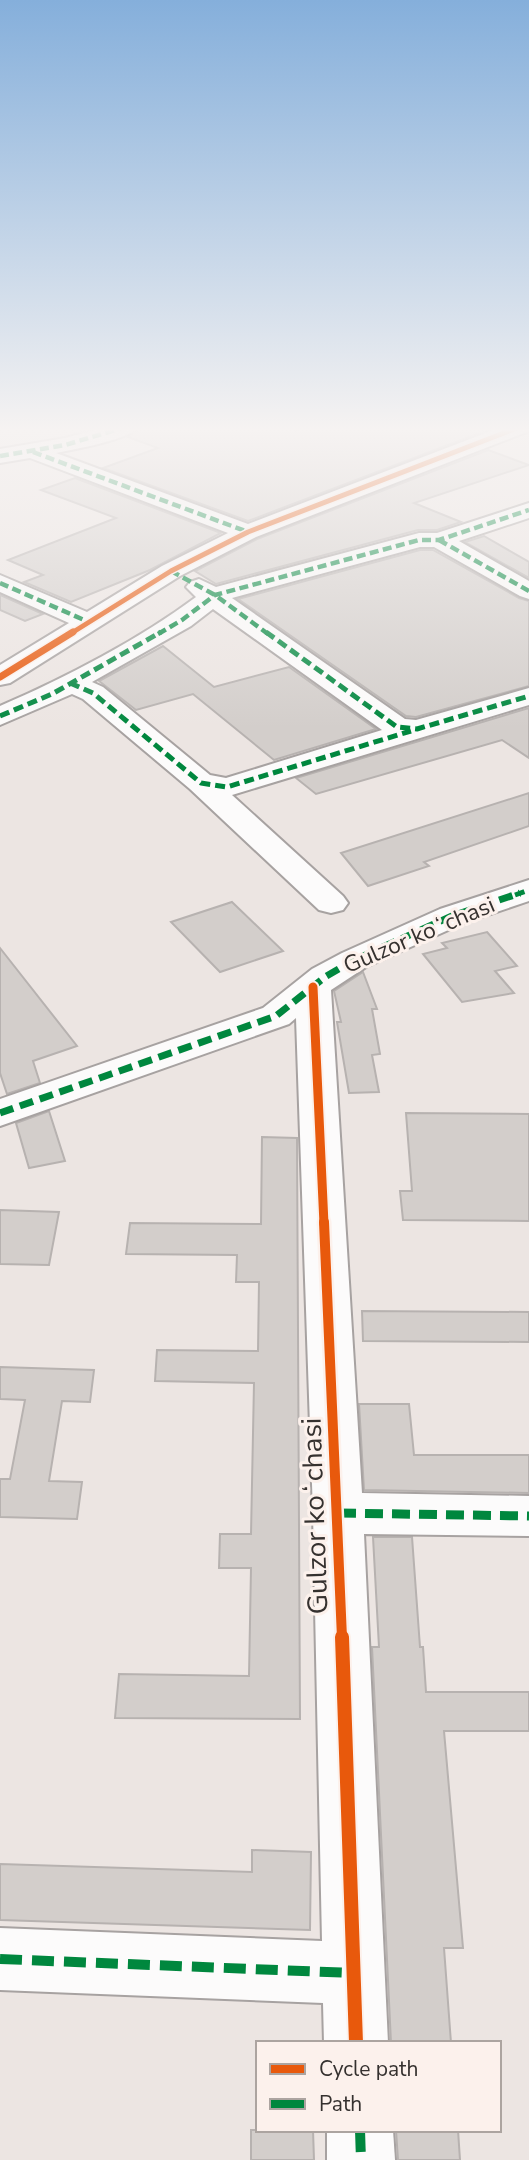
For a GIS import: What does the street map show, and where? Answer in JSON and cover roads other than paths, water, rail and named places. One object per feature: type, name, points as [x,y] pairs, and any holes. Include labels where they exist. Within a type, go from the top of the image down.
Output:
[{"type":"street","points":[[234,527],[248,532]]},
{"type":"street","points":[[0,677],[171,571],[261,527]]},
{"type":"street","points":[[0,716],[52,694],[182,620],[215,595],[419,540],[439,540],[479,527]]},
{"type":"street","points":[[439,540],[529,591]]},
{"type":"street","points":[[171,571],[215,595],[397,727],[417,729]]},
{"type":"street","points":[[0,583],[91,622]]},
{"type":"street","points":[[70,682],[93,693],[201,783],[331,903]]},
{"type":"street","points":[[201,783],[227,787],[529,696]]},
{"type":"street","name":"Gulzor koʻchasi","points":[[0,1113],[276,1016],[354,960],[452,916],[529,890]]},
{"type":"street","name":"Gulzor koʻchasi","points":[[313,987],[338,1513],[356,2041]]},
{"type":"street","points":[[338,1513],[529,1516]]},
{"type":"street","points":[[0,1959],[353,1973]]},
{"type":"street","points":[[360,2132],[361,2160]]}]
